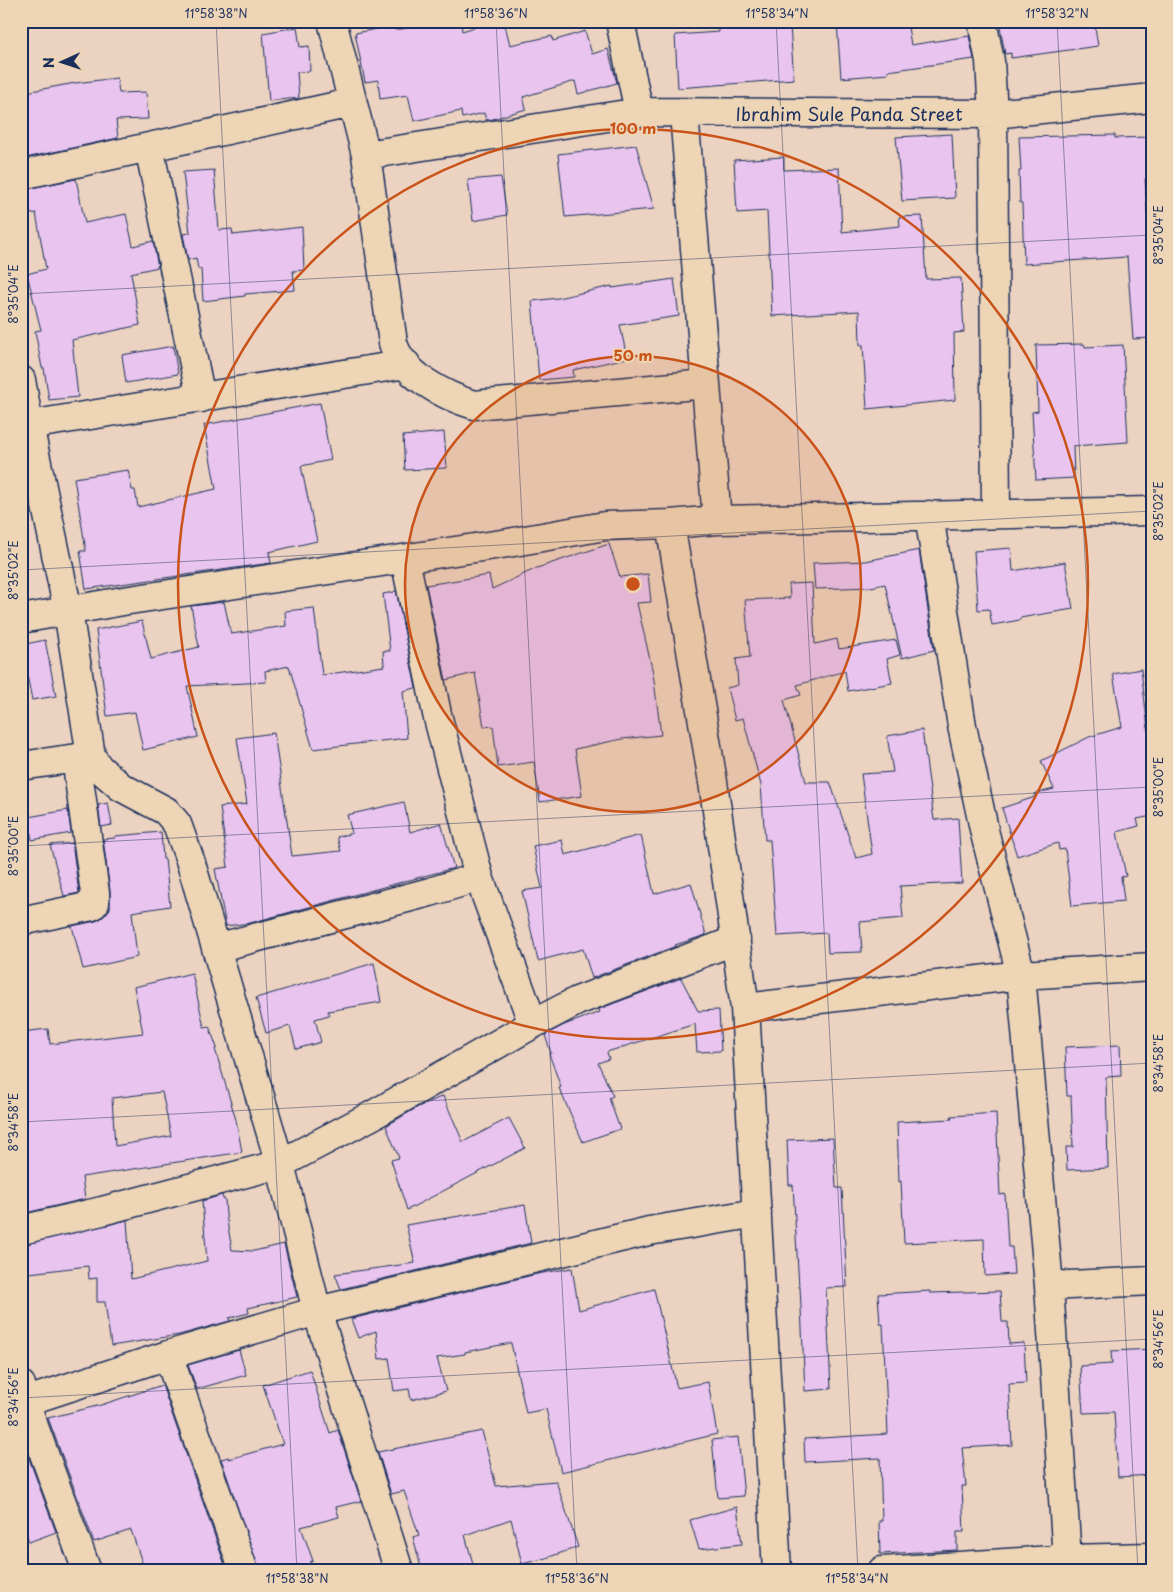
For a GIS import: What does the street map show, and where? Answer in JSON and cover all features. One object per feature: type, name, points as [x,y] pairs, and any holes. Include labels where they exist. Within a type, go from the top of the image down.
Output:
[{"type":"street","points":[[332,21],[351,103],[366,154],[393,343],[396,352],[406,364],[428,385],[455,399],[474,405],[706,384]]},
{"type":"street","points":[[620,21],[639,112]]},
{"type":"street","points":[[982,21],[990,61],[993,114],[996,514]]},
{"type":"street","name":"Ibrahim Sule Panda Street","points":[[366,154],[639,112],[993,114],[1152,98]]},
{"type":"street","points":[[21,175],[351,103]]},
{"type":"street","points":[[684,112],[717,520]]},
{"type":"street","points":[[149,148],[201,398]]},
{"type":"street","points":[[25,424],[201,398],[406,364]]},
{"type":"street","points":[[21,380],[25,424],[68,611],[84,757],[95,893],[95,903],[92,906],[21,921]]},
{"type":"street","points":[[21,619],[605,526],[717,520],[1152,511]]},
{"type":"street","points":[[929,515],[962,726],[985,834],[1021,976],[1048,1286],[1067,1559]]},
{"type":"street","points":[[670,524],[713,782],[745,1008],[777,1571]]},
{"type":"street","points":[[405,559],[437,714],[479,877],[533,1024]]},
{"type":"street","points":[[21,766],[84,757],[121,787],[166,811],[177,824],[190,860],[280,1164],[317,1311],[399,1571]]},
{"type":"street","points":[[216,948],[430,892],[479,877]]},
{"type":"street","points":[[21,1230],[102,1211],[280,1164],[371,1116],[576,1001],[736,940]]},
{"type":"street","points":[[745,1008],[1021,976],[1152,967]]},
{"type":"street","points":[[87,1571],[22,1397],[168,1356],[317,1311],[649,1231],[757,1213]]},
{"type":"street","points":[[1048,1286],[1152,1280]]},
{"type":"street","points":[[168,1356],[244,1571]]},
{"type":"street","points":[[882,1571],[1067,1559],[1152,1557]]},
{"type":"building","points":[[461,21],[462,31],[495,21],[504,21],[510,45],[552,36],[553,41],[585,31],[592,54],[608,49],[617,83],[578,94],[575,81],[523,97],[526,109],[493,119],[486,120],[484,113],[462,118],[461,111],[414,121],[408,95],[380,99],[378,80],[365,82],[355,33],[394,26],[395,30]]},
{"type":"building","points":[[718,21],[786,21],[786,26],[790,26],[794,79],[678,88],[675,35],[719,32]]},
{"type":"building","points":[[907,21],[911,45],[969,36],[974,59],[888,71],[888,74],[841,78],[837,23]]},
{"type":"building","points":[[999,21],[1094,21],[1098,46],[1011,58],[1011,53],[1005,54]]},
{"type":"building","points":[[297,27],[300,47],[309,46],[310,71],[297,72],[299,98],[269,101],[263,33]]},
{"type":"building","points":[[117,78],[119,93],[146,92],[148,119],[116,120],[118,138],[21,159],[21,93],[75,83]]},
{"type":"building","points":[[952,134],[955,198],[902,201],[896,137]]},
{"type":"building","points":[[1115,135],[1115,138],[1152,137],[1152,179],[1145,179],[1152,286],[1152,338],[1133,339],[1127,257],[1024,264],[1022,203],[1020,203],[1019,137]]},
{"type":"building","points":[[636,145],[654,209],[565,217],[558,154]]},
{"type":"building","points":[[784,157],[784,170],[839,168],[842,232],[900,226],[899,217],[922,216],[926,279],[961,278],[964,332],[954,333],[955,400],[867,409],[863,345],[860,345],[859,311],[772,316],[767,211],[737,213],[734,160]]},
{"type":"building","points":[[214,170],[219,230],[232,229],[233,235],[302,227],[304,270],[293,271],[295,290],[245,294],[245,296],[203,301],[201,269],[198,269],[196,258],[188,260],[183,234],[190,233],[183,172]]},
{"type":"building","points":[[501,177],[507,215],[473,221],[468,180]]},
{"type":"building","points":[[76,179],[85,223],[126,214],[133,246],[153,241],[158,267],[131,273],[140,325],[72,340],[78,397],[49,400],[35,331],[41,330],[27,274],[46,269],[36,213],[21,216],[21,190]]},
{"type":"building","points":[[674,279],[679,316],[620,325],[627,358],[573,370],[574,377],[539,380],[532,301],[558,298],[612,286],[612,288]]},
{"type":"building","points":[[1084,344],[1085,347],[1123,345],[1128,442],[1073,446],[1074,478],[1036,480],[1032,412],[1038,411],[1036,345]]},
{"type":"building","points":[[173,346],[178,374],[126,383],[122,355]]},
{"type":"building","points":[[320,403],[331,460],[301,466],[317,541],[269,552],[271,563],[86,589],[80,551],[86,551],[74,478],[128,470],[132,490],[135,490],[138,507],[216,489],[204,425]]},
{"type":"building","points":[[444,432],[447,468],[405,470],[403,436]]},
{"type":"building","points":[[609,544],[620,577],[648,574],[651,602],[637,603],[653,673],[661,735],[622,739],[575,749],[582,796],[540,802],[534,762],[498,767],[493,726],[484,727],[475,673],[446,680],[426,585],[489,575],[492,589],[537,568]]},
{"type":"building","points":[[1011,548],[1013,571],[1065,562],[1073,609],[992,625],[989,609],[978,610],[974,551]]},
{"type":"building","points":[[919,550],[934,650],[902,658],[885,584],[871,587],[815,589],[813,563],[866,561]]},
{"type":"building","points":[[812,583],[815,644],[837,639],[839,649],[896,640],[900,655],[887,659],[892,683],[848,691],[845,671],[797,685],[801,695],[784,700],[806,782],[830,782],[856,858],[872,854],[861,774],[893,772],[887,736],[922,730],[934,820],[958,818],[962,883],[900,886],[903,918],[860,922],[862,952],[828,953],[827,933],[777,936],[770,840],[765,840],[761,785],[743,718],[735,720],[727,688],[738,685],[736,659],[750,657],[745,600],[790,598],[789,584]]},
{"type":"building","points":[[396,590],[416,688],[403,691],[407,738],[313,749],[289,666],[265,671],[266,682],[187,686],[198,737],[143,750],[135,712],[107,716],[96,630],[142,621],[151,659],[199,647],[191,606],[224,602],[231,634],[286,626],[285,611],[314,608],[322,675],[384,666],[383,651],[390,651],[383,594]]},
{"type":"building","points":[[45,640],[56,696],[32,700],[21,645]]},
{"type":"building","points":[[1141,669],[1152,764],[1152,816],[1137,819],[1139,826],[1117,832],[1126,876],[1121,877],[1124,901],[1072,906],[1065,849],[1059,850],[1058,843],[1017,856],[1002,808],[1035,797],[1034,794],[1054,789],[1041,761],[1089,737],[1122,727],[1113,674]]},
{"type":"building","points":[[274,733],[292,856],[341,851],[337,837],[352,833],[347,815],[404,802],[410,832],[441,823],[454,868],[250,923],[226,926],[215,869],[228,867],[220,807],[247,804],[237,738]]},
{"type":"building","points":[[108,803],[112,825],[101,827],[98,805]]},
{"type":"building","points":[[68,810],[71,833],[32,840],[28,817]]},
{"type":"building","points":[[161,832],[170,906],[132,912],[137,957],[83,969],[72,926],[96,921],[103,917],[110,909],[110,891],[103,839],[115,838],[115,836]]},
{"type":"building","points":[[641,835],[654,894],[691,883],[706,935],[675,945],[592,978],[583,949],[538,961],[522,891],[542,888],[533,846],[562,840],[565,855]]},
{"type":"building","points":[[72,843],[79,893],[64,896],[50,845]]},
{"type":"building","points":[[374,963],[381,1002],[328,1011],[329,1015],[315,1019],[321,1042],[296,1049],[290,1026],[266,1033],[256,998]]},
{"type":"building","points":[[192,973],[204,1027],[209,1026],[217,1048],[215,1049],[236,1120],[242,1152],[82,1177],[85,1199],[21,1214],[21,1032],[48,1029],[50,1044],[143,1033],[134,987]],"holes":[[[162,1092],[171,1136],[115,1146],[112,1098]]]},
{"type":"building","points":[[681,978],[698,1011],[719,1010],[721,1051],[697,1052],[695,1024],[607,1052],[609,1059],[598,1063],[613,1096],[609,1098],[620,1129],[583,1142],[559,1088],[561,1087],[549,1054],[551,1053],[545,1035],[564,1025],[600,1012],[599,1009]]},
{"type":"building","points":[[1120,1045],[1121,1076],[1106,1077],[1108,1168],[1067,1170],[1066,1147],[1073,1147],[1071,1096],[1067,1096],[1065,1047]]},
{"type":"building","points":[[443,1096],[463,1142],[509,1118],[525,1148],[407,1210],[391,1160],[399,1158],[386,1126],[418,1107]]},
{"type":"building","points":[[996,1113],[1000,1195],[1005,1194],[1008,1247],[1012,1247],[1014,1274],[985,1276],[984,1239],[904,1243],[897,1122],[952,1119],[951,1116]]},
{"type":"building","points":[[833,1138],[836,1188],[842,1188],[847,1287],[826,1288],[831,1389],[805,1391],[793,1185],[789,1185],[787,1140]]},
{"type":"building","points":[[222,1195],[223,1199],[225,1199],[232,1250],[254,1251],[284,1244],[297,1297],[248,1308],[249,1313],[229,1318],[230,1321],[179,1335],[111,1346],[105,1302],[97,1302],[97,1278],[89,1279],[88,1266],[21,1274],[21,1245],[127,1220],[131,1279],[207,1261],[202,1201]]},
{"type":"building","points":[[525,1205],[531,1243],[341,1289],[335,1274],[415,1263],[406,1225]]},
{"type":"building","points":[[572,1268],[579,1310],[654,1289],[677,1388],[708,1382],[717,1434],[561,1472],[546,1409],[526,1413],[511,1343],[465,1352],[465,1354],[437,1358],[446,1391],[411,1400],[409,1389],[394,1391],[389,1358],[379,1359],[376,1331],[358,1338],[351,1319],[537,1274]]},
{"type":"building","points":[[930,1291],[930,1293],[1000,1291],[1002,1322],[1008,1322],[1009,1344],[1024,1343],[1026,1383],[1009,1384],[1012,1445],[962,1448],[966,1486],[962,1486],[964,1532],[957,1532],[957,1550],[880,1554],[879,1521],[882,1521],[880,1458],[805,1462],[804,1439],[888,1434],[883,1324],[880,1324],[878,1294]]},
{"type":"building","points":[[1152,1349],[1152,1475],[1118,1477],[1114,1412],[1083,1413],[1080,1366],[1112,1364],[1111,1351]]},
{"type":"building","points":[[239,1350],[246,1375],[197,1389],[188,1365]]},
{"type":"building","points":[[310,1370],[330,1433],[338,1430],[361,1501],[336,1507],[339,1517],[301,1527],[313,1561],[310,1562],[312,1571],[259,1571],[221,1459],[229,1457],[229,1459],[283,1444],[263,1385]]},
{"type":"building","points":[[162,1385],[227,1571],[145,1571],[131,1530],[94,1542],[48,1418],[101,1405]]},
{"type":"building","points":[[482,1431],[496,1486],[556,1481],[578,1547],[522,1564],[511,1519],[465,1535],[475,1571],[422,1571],[413,1537],[419,1535],[404,1491],[391,1494],[378,1452]]},
{"type":"building","points":[[21,1437],[56,1532],[29,1542],[21,1516]]},
{"type":"building","points":[[738,1437],[744,1496],[718,1498],[712,1440]]},
{"type":"building","points":[[737,1507],[742,1544],[699,1549],[690,1520]]}]
